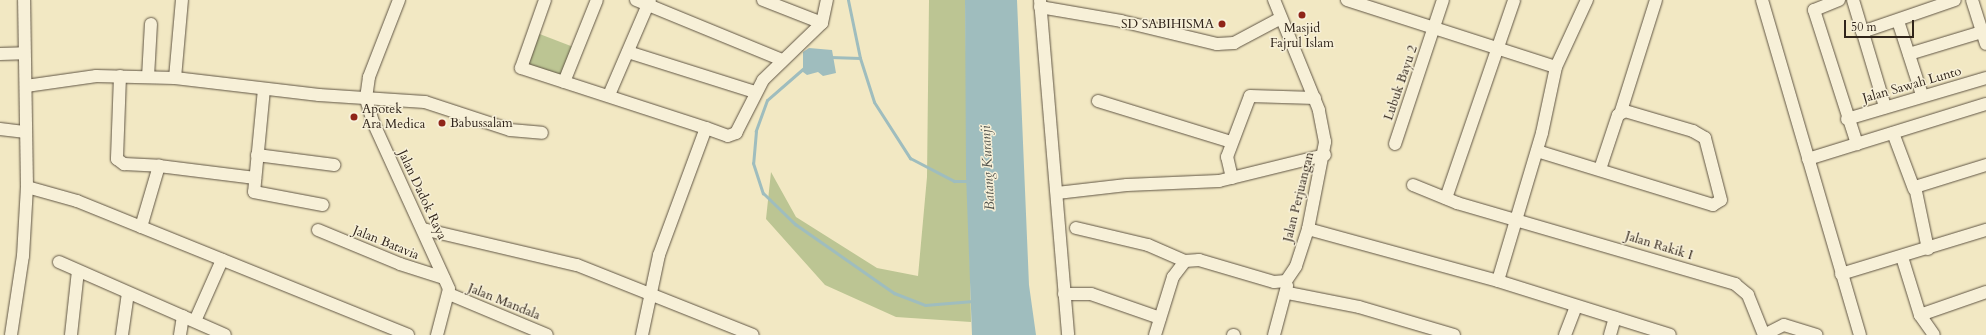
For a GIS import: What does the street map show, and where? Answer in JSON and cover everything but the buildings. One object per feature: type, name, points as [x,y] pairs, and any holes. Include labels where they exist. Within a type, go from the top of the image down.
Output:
[{"type":"street","points":[[11,335],[22,256],[27,187],[24,0]]},
{"type":"street","points":[[175,78],[182,0]]},
{"type":"street","name":"Jalan Dadok Raya","points":[[398,0],[372,70],[366,99],[373,122],[423,229],[444,278],[449,294]]},
{"type":"street","points":[[545,0],[520,66],[564,82],[706,128],[734,135],[755,92],[782,60],[822,23],[827,0]]},
{"type":"street","points":[[564,82],[597,0]]},
{"type":"street","points":[[636,0],[649,3],[782,60]]},
{"type":"street","points":[[763,0],[822,23]]},
{"type":"street","name":"Jalan Perjuangan","points":[[1274,0],[1315,98],[1324,132],[1325,155],[1308,229],[1296,266],[1286,280]]},
{"type":"street","points":[[1347,0],[1434,30],[1556,67]]},
{"type":"street","name":"Lubuk Bayu 2","points":[[1395,144],[1443,0]]},
{"type":"street","points":[[1413,185],[1446,198],[1514,0]]},
{"type":"street","points":[[1498,281],[1537,152],[1556,67],[1587,0]]},
{"type":"street","points":[[1600,169],[1656,0]]},
{"type":"street","points":[[1762,0],[1860,335]]},
{"type":"street","points":[[1839,0],[1814,10],[1856,144]]},
{"type":"street","points":[[1853,0],[1885,107]]},
{"type":"street","points":[[1862,32],[1898,21],[1955,0]]},
{"type":"street","points":[[1972,0],[1986,44]]},
{"type":"street","points":[[609,96],[649,3]]},
{"type":"street","points":[[1068,335],[1040,4],[1121,21],[1217,44],[1234,43],[1281,18]]},
{"type":"street","points":[[1898,21],[1922,96]]},
{"type":"street","points":[[148,77],[151,24]]},
{"type":"street","points":[[1909,54],[1982,32]]},
{"type":"street","points":[[628,52],[755,92]]},
{"type":"street","points":[[0,54],[24,53]]},
{"type":"street","points":[[26,86],[120,76],[175,78],[264,89],[366,99],[425,102],[510,130],[542,133]]},
{"type":"street","points":[[120,76],[117,159],[124,164],[159,166],[255,178]]},
{"type":"street","name":"Jalan Sawah Lunto","points":[[1847,119],[1986,78]]},
{"type":"street","points":[[264,89],[255,178],[258,195],[324,205]]},
{"type":"street","points":[[1232,178],[1227,163],[1231,142],[1250,96],[1315,98]]},
{"type":"street","points":[[1098,101],[1231,142]]},
{"type":"street","points":[[1808,159],[1986,104]]},
{"type":"street","points":[[1537,152],[1600,169],[1713,205],[1721,200],[1705,138],[1693,131],[1620,112]]},
{"type":"street","points":[[642,335],[659,255],[706,128]]},
{"type":"street","points":[[0,129],[26,132]]},
{"type":"street","points":[[1893,133],[1914,189],[1928,248]]},
{"type":"street","points":[[257,155],[334,165]]},
{"type":"street","points":[[1057,193],[1232,178],[1325,155]]},
{"type":"street","points":[[1914,189],[1986,165]]},
{"type":"street","points":[[141,227],[159,166]]},
{"type":"street","points":[[27,187],[61,195],[408,335]]},
{"type":"street","name":"Jalan Rakik I","points":[[1446,198],[1735,284],[1748,295],[1764,335]]},
{"type":"street","points":[[1076,228],[1148,245],[1185,261],[1199,260],[1269,281],[1286,280],[1288,293],[1274,335]]},
{"type":"street","points":[[423,229],[577,265],[752,335]]},
{"type":"street","points":[[1308,229],[1498,281],[1670,335]]},
{"type":"street","name":"Jalan Batavia","points":[[318,230],[400,264],[444,278]]},
{"type":"street","points":[[1841,274],[1902,257],[1986,230]]},
{"type":"street","points":[[1902,257],[1920,315],[1934,335]]},
{"type":"street","points":[[195,321],[222,260]]},
{"type":"street","points":[[1156,335],[1176,270],[1185,261]]},
{"type":"street","points":[[59,262],[225,335]]},
{"type":"street","points":[[71,335],[78,271]]},
{"type":"street","points":[[1920,315],[1986,292]]},
{"type":"street","points":[[122,335],[128,293]]},
{"type":"street","points":[[1288,293],[1359,307],[1454,335]]},
{"type":"street","points":[[437,335],[449,294]]},
{"type":"street","name":"Jalan Mandala","points":[[449,294],[548,335]]},
{"type":"street","points":[[1064,294],[1091,294],[1160,318]]},
{"type":"street","points":[[1565,335],[1576,306]]},
{"type":"street","points":[[180,335],[182,316]]},
{"type":"street","points":[[1610,335],[1615,318]]},
{"type":"street","points":[[1764,335],[1779,325],[1789,324],[1816,335]]},
{"type":"green space","points":[[929,0],[965,0],[971,322],[896,317],[825,285],[766,219],[771,172],[796,217],[877,268],[918,276],[927,177]]},
{"type":"green space","points":[[537,33],[573,47],[562,78],[525,64]]},
{"type":"water","name":"Batang Kuranji","points":[[965,0],[1017,0],[1029,285],[1036,335],[972,335],[966,175]]},
{"type":"water","points":[[809,48],[832,50],[836,73],[823,76],[818,72],[807,75],[803,72],[803,52]]},
{"type":"waterway","points":[[848,0],[860,58],[874,102],[910,158],[954,181],[969,181]]},
{"type":"waterway","points":[[830,57],[860,58]]},
{"type":"waterway","points":[[805,67],[767,100],[756,131],[753,163],[763,193],[795,224],[894,293],[925,305],[973,301]]},
{"type":"place","name":"Masjid Fajrul Islam","points":[[1302,15]]},
{"type":"place","name":"SD SABIHISMA","points":[[1222,24]]},
{"type":"place","name":"Apotek Ara Medica","points":[[354,117]]},
{"type":"place","name":"Babussalam","points":[[442,123]]}]
